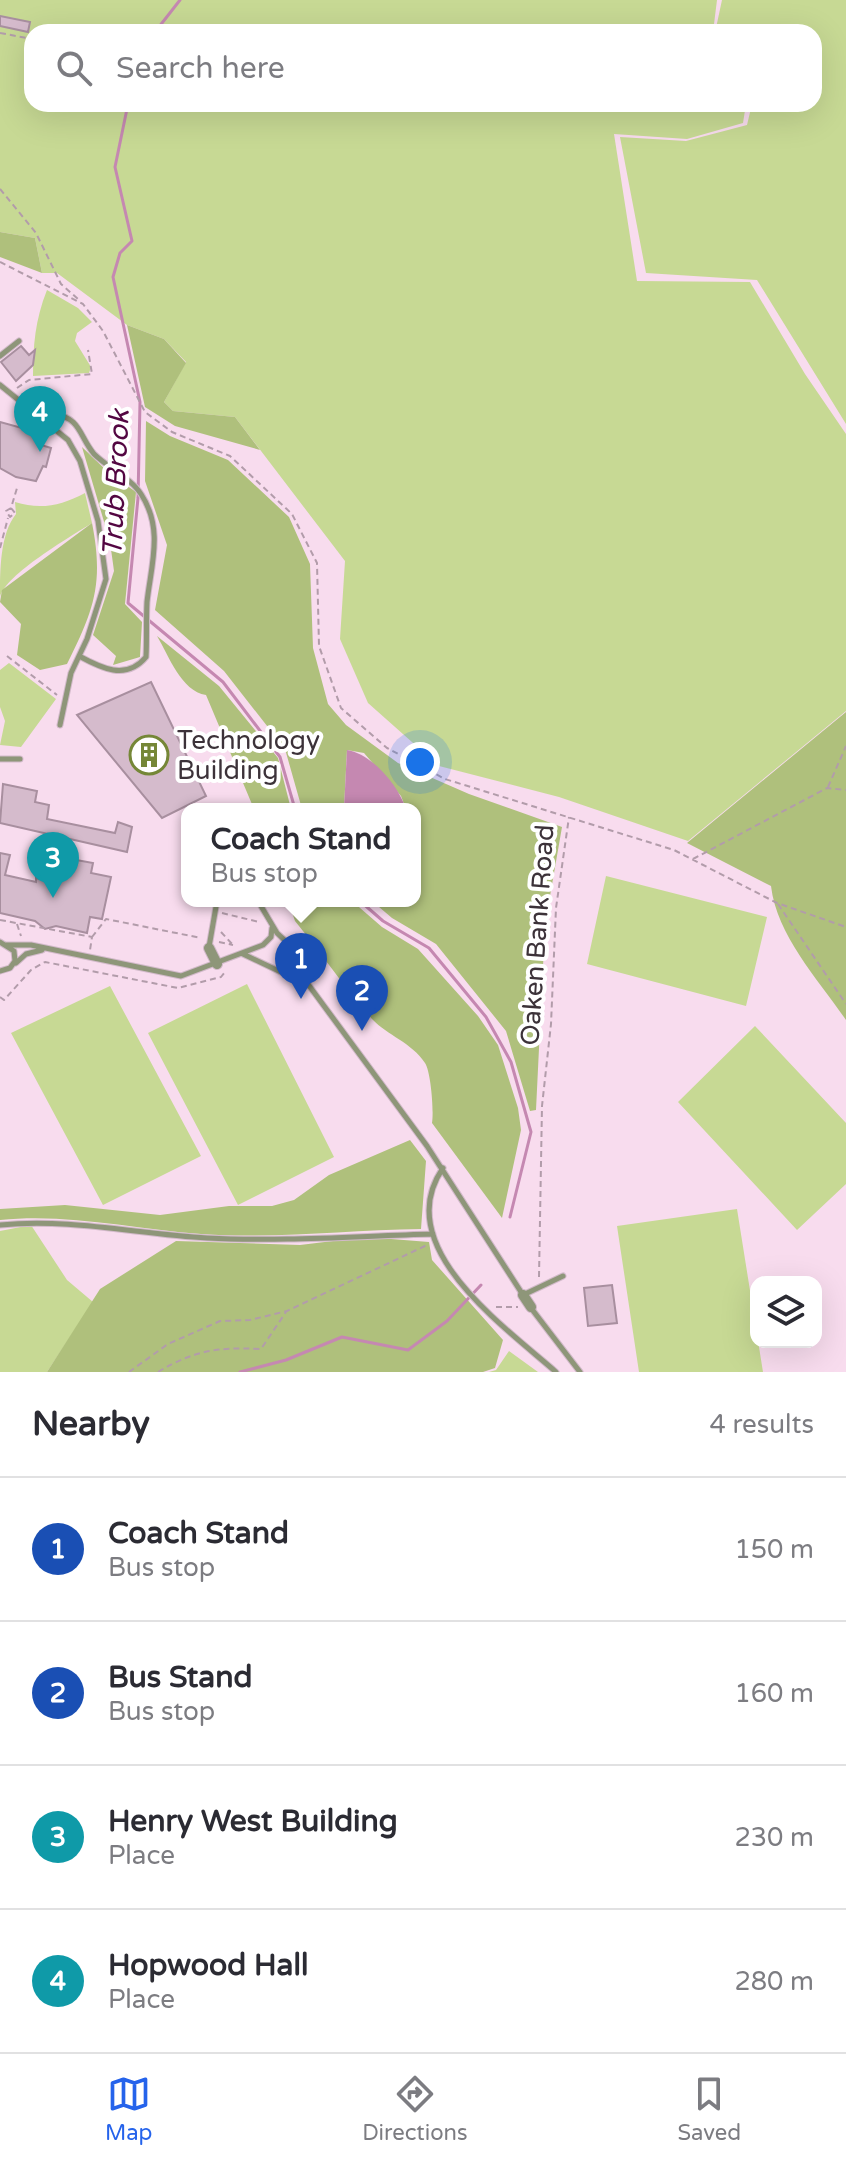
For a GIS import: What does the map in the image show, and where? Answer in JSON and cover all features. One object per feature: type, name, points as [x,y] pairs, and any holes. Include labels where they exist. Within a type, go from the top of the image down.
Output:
[{"type":"street","points":[[209,944],[222,965]]},
{"type":"street","points":[[523,1295],[531,1307]]},
{"type":"lane","points":[[0,356],[19,341]]},
{"type":"lane","points":[[0,385],[68,440],[80,461],[98,521],[105,564],[103,594],[65,697],[60,725]]},
{"type":"lane","points":[[45,420],[54,414],[74,420],[82,429],[86,445],[141,494],[157,548],[145,626],[147,654],[138,665],[108,671],[79,656]]},
{"type":"lane","points":[[0,759],[20,759]]},
{"type":"lane","points":[[209,944],[216,907]]},
{"type":"lane","points":[[262,907],[294,953],[302,976],[443,1168],[523,1295],[563,1276]]},
{"type":"lane","points":[[269,940],[272,925]]},
{"type":"lane","points":[[3,944],[31,945],[175,976],[222,965],[269,940],[284,939]]},
{"type":"lane","points":[[3,944],[15,955],[14,965]]},
{"type":"lane","points":[[263,945],[263,963]]},
{"type":"lane","points":[[0,971],[14,965],[26,954],[47,950]]},
{"type":"lane","points":[[278,971],[291,963],[294,953]]},
{"type":"lane","points":[[242,954],[295,976],[315,994]]},
{"type":"lane","points":[[443,1168],[433,1183],[429,1212],[438,1253],[483,1307],[556,1372]]},
{"type":"lane","points":[[0,1225],[39,1221],[149,1235],[277,1240],[433,1236]]},
{"type":"lane","points":[[531,1307],[580,1372]]},
{"type":"path","points":[[0,33],[24,38]]},
{"type":"path","points":[[0,189],[36,233],[61,284],[83,304]]},
{"type":"path","name":"Oaken Bank Road","points":[[0,262],[83,304],[103,331],[138,404],[145,412],[172,432],[230,456],[292,514],[317,563],[319,646],[341,708],[387,748],[445,779],[569,816],[556,908],[551,1024],[542,1106],[539,1287]]},
{"type":"path","points":[[12,395],[29,380],[92,374],[88,350]]},
{"type":"path","points":[[0,548],[9,517],[14,514],[11,508],[17,488]]},
{"type":"path","points":[[7,656],[58,696],[65,697]]},
{"type":"path","points":[[827,788],[846,746]]},
{"type":"path","points":[[692,859],[827,788],[846,790]]},
{"type":"path","points":[[569,816],[692,859],[777,903],[846,927]]},
{"type":"path","points":[[777,903],[846,1004]]},
{"type":"path","points":[[221,913],[272,925]]},
{"type":"path","points":[[89,959],[92,937],[106,919],[209,944],[234,945]]},
{"type":"path","points":[[0,920],[92,937]]},
{"type":"path","points":[[218,926],[242,954]]},
{"type":"path","points":[[0,997],[4,1000],[31,970],[45,962],[178,988],[221,977],[222,965]]},
{"type":"path","points":[[129,1372],[168,1344],[220,1321],[250,1320],[287,1311],[343,1287],[433,1236]]},
{"type":"path","points":[[483,1307],[531,1307]]},
{"type":"path","points":[[158,1372],[186,1355],[222,1347],[261,1349],[287,1311]]},
{"type":"green space","points":[[0,0],[717,0],[714,24],[24,24],[24,112],[745,112],[743,123],[687,139],[614,134],[637,281],[750,282],[805,374],[846,434],[846,711],[688,841],[559,797],[439,766],[368,703],[340,639],[345,561],[235,417],[173,411],[164,402],[186,362],[164,339],[127,325],[57,273],[42,273],[35,238],[0,232]]},
{"type":"green space","points":[[722,0],[846,0],[846,424],[757,280],[646,273],[620,137],[686,141],[747,125],[750,112],[822,112],[822,24],[717,24]]},
{"type":"green space","points":[[0,232],[35,238],[42,273],[0,257]]},
{"type":"green space","points":[[47,290],[78,308],[92,322],[77,333],[75,341],[91,367],[89,373],[33,376],[36,333]]},
{"type":"green space","points":[[127,325],[164,339],[186,363],[164,402],[173,411],[235,417],[260,450],[175,426],[145,407]]},
{"type":"green space","points":[[146,421],[170,436],[228,460],[289,517],[310,564],[313,648],[328,704],[346,725],[398,763],[469,794],[562,827],[545,925],[536,1110],[530,1111],[506,1031],[436,944],[379,907],[421,907],[421,803],[404,803],[364,753],[347,750],[344,803],[300,803],[285,749],[224,671],[155,610],[167,545],[145,481]]},
{"type":"green space","points":[[82,447],[109,473],[136,492],[125,604],[142,622],[140,657],[113,665],[116,656],[93,635],[114,571],[110,542]]},
{"type":"green space","points":[[85,493],[92,523],[26,567],[0,597],[2,553],[16,514],[15,502],[33,506],[50,505]]},
{"type":"green space","points":[[92,523],[96,580],[84,628],[67,664],[40,670],[17,655],[21,624],[0,602],[2,590]]},
{"type":"green space","points":[[157,636],[219,686],[278,758],[289,803],[251,803],[206,695],[189,687]]},
{"type":"green space","points":[[9,663],[56,699],[21,747],[0,745],[5,721],[0,707],[0,670]]},
{"type":"green space","points":[[846,712],[846,1020],[790,940],[781,922],[771,886],[687,843]]},
{"type":"green space","points":[[606,876],[767,917],[746,1006],[587,964]]},
{"type":"green space","points":[[290,907],[359,907],[382,927],[418,949],[478,1016],[498,1045],[518,1108],[521,1130],[502,1218],[432,1123],[432,1092],[425,1063],[372,1019],[295,921]]},
{"type":"green space","points":[[247,984],[334,1157],[238,1205],[148,1033]]},
{"type":"green space","points":[[110,986],[201,1156],[103,1205],[11,1033]]},
{"type":"green space","points":[[755,1026],[846,1123],[846,1184],[797,1230],[678,1102]]},
{"type":"green space","points":[[410,1140],[426,1161],[421,1229],[228,1235],[76,1220],[0,1220],[0,1209],[65,1205],[160,1215],[229,1206],[272,1206],[294,1200],[329,1175]]},
{"type":"green space","points":[[737,1209],[750,1290],[750,1348],[759,1348],[763,1372],[639,1372],[617,1226]]},
{"type":"green space","points":[[31,1225],[67,1280],[93,1302],[47,1372],[0,1372],[0,1231]]},
{"type":"green space","points":[[366,1237],[429,1242],[432,1260],[503,1340],[495,1368],[483,1372],[47,1372],[100,1289],[176,1241],[300,1245]]},
{"type":"green space","points":[[509,1351],[538,1372],[489,1372],[496,1370]]},
{"type":"shaded area","points":[[347,750],[375,764],[397,790],[403,803],[344,803]]},
{"type":"building","points":[[0,16],[30,22],[24,24],[24,31],[0,26]]},
{"type":"building","points":[[21,346],[29,355],[35,350],[33,365],[16,381],[1,362]]},
{"type":"building","points":[[0,422],[40,433],[41,445],[51,448],[46,467],[43,466],[36,481],[16,477],[0,468]]},
{"type":"building","name":"Technology Building","points":[[151,682],[206,796],[192,803],[181,803],[181,808],[162,818],[77,715]]},
{"type":"building","points":[[3,784],[37,791],[35,802],[49,805],[47,819],[115,833],[118,822],[132,827],[127,852],[0,823]]},
{"type":"building","points":[[0,853],[10,855],[5,875],[36,882],[36,878],[45,880],[49,855],[93,863],[91,873],[111,877],[102,919],[90,917],[87,933],[56,926],[45,929],[35,921],[0,913]]},
{"type":"building","points":[[612,1285],[617,1323],[588,1326],[584,1288]]},
{"type":"waterway","name":"Trub Brook","points":[[161,24],[180,0]]},
{"type":"waterway","name":"Trub Brook","points":[[126,112],[115,167],[132,241],[120,253],[113,277],[140,402],[138,498],[128,603],[223,682],[280,757],[293,803]]},
{"type":"waterway","name":"Trub Brook","points":[[367,907],[383,921],[429,948],[486,1017],[511,1062],[531,1132],[510,1217]]},
{"type":"waterway","name":"Trub Brook","points":[[240,1372],[286,1360],[342,1337],[408,1350],[447,1321],[481,1285]]},
{"type":"place","name":"Hopwood Hall","points":[[40,452]]},
{"type":"place","name":"Technology Building","points":[[149,755]]},
{"type":"place","name":"Henry West Building","points":[[53,898]]},
{"type":"place","name":"Coach Stand","points":[[301,999]]},
{"type":"place","name":"Bus Stand","points":[[362,1031]]}]
